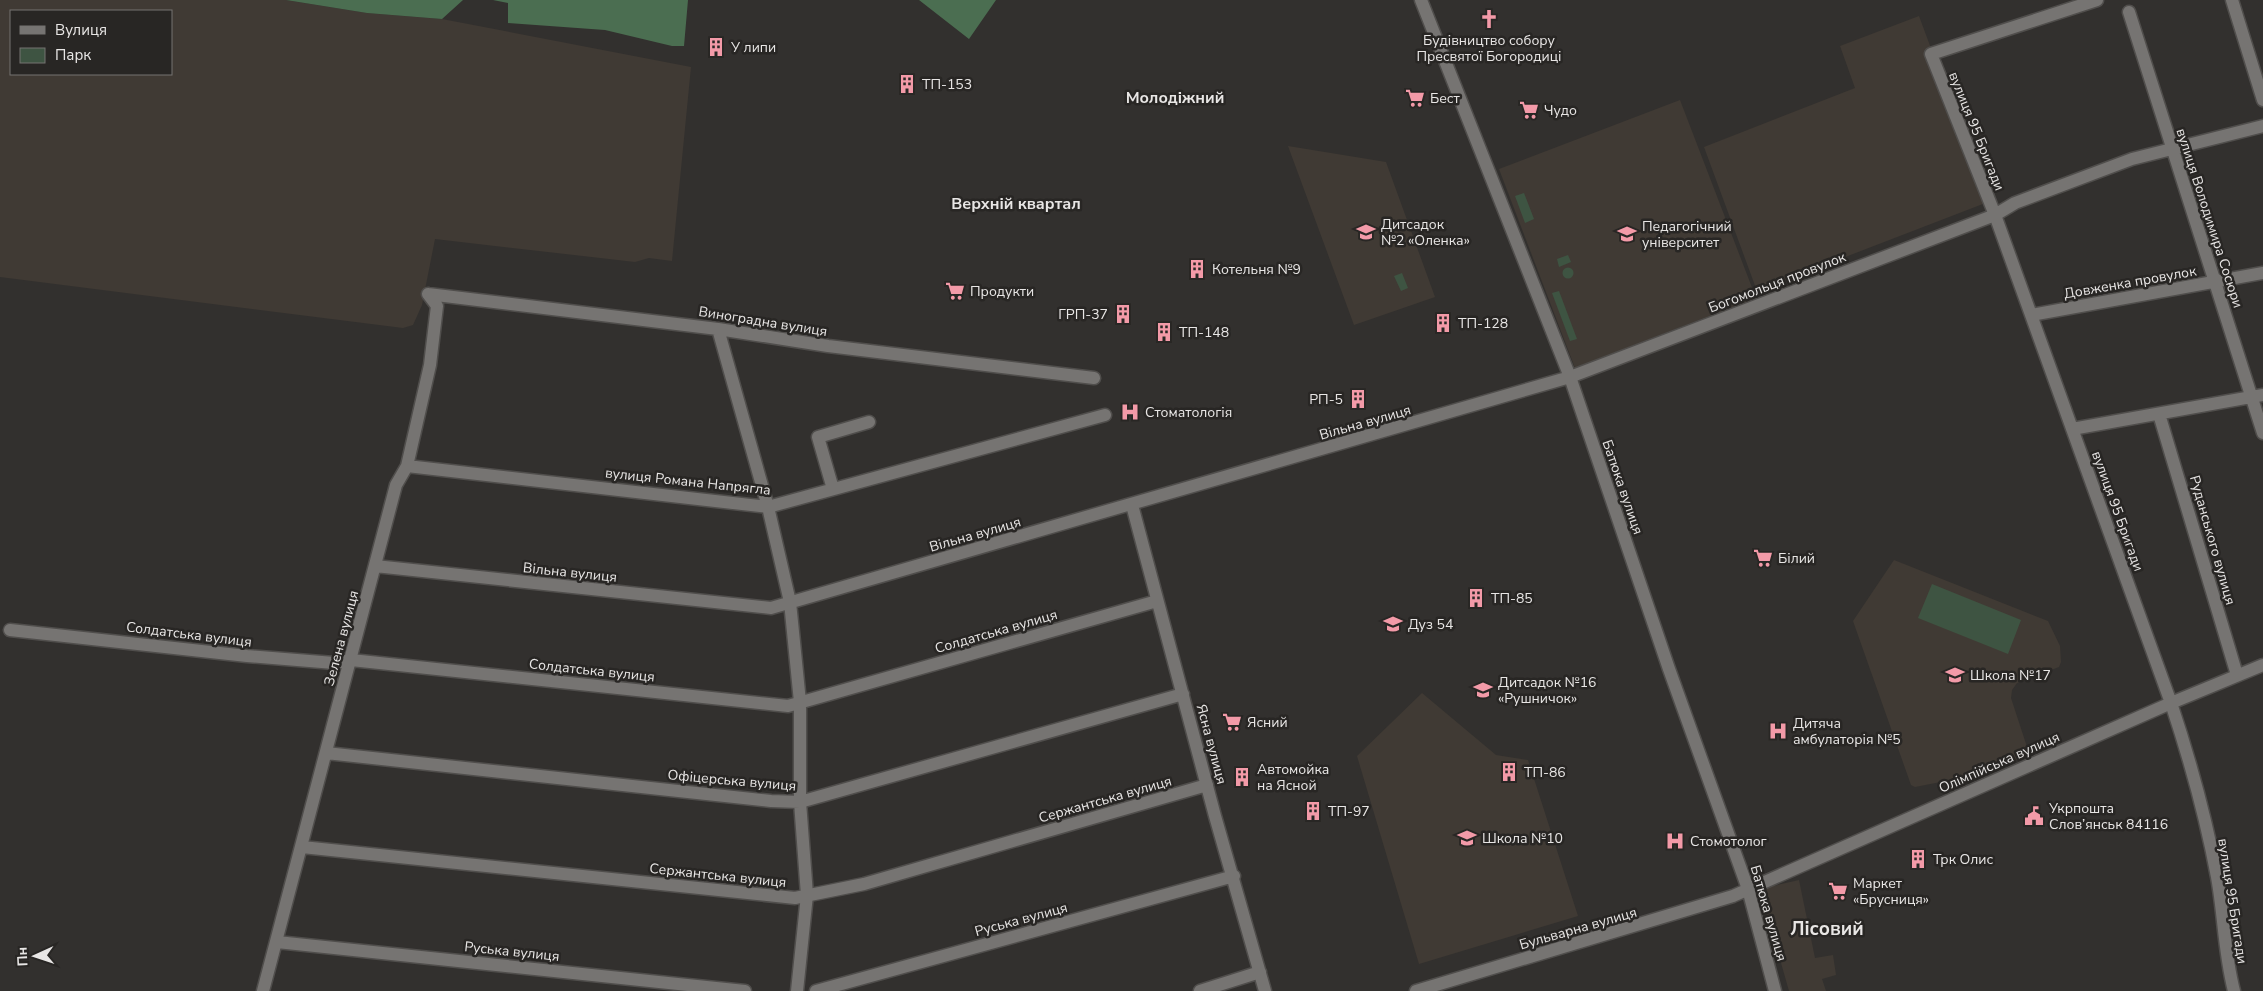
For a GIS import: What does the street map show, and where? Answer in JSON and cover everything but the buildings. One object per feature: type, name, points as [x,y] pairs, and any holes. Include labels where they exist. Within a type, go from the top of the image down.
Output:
[{"type":"street","name":"Батюка вулиця","points":[[1421,0],[1570,378],[1664,655],[1748,889],[1776,991]]},
{"type":"street","name":"вулиця 95 Бригади","points":[[2097,0],[1930,54],[1995,215],[2171,703],[2192,768],[2218,879],[2226,949],[2234,991]]},
{"type":"street","points":[[2232,0],[2263,100]]},
{"type":"street","name":"вулиця Володимира Сосюри","points":[[2129,12],[2215,282],[2257,396],[2263,433]]},
{"type":"street","name":"Богомольця провулок","points":[[1570,378],[1995,215],[2015,203],[2132,159],[2263,126]]},
{"type":"street","name":"Довженка провулок","points":[[2031,315],[2263,274]]},
{"type":"street","name":"Виноградна вулиця","points":[[428,294],[718,329],[828,346],[1094,378]]},
{"type":"street","name":"Зелена вулиця","points":[[263,991],[396,484],[407,466],[430,365],[436,316],[437,306],[428,294]]},
{"type":"street","points":[[718,329],[768,507],[790,602],[800,702],[800,802],[807,895],[796,991]]},
{"type":"street","name":"Вільна вулиця","points":[[375,566],[771,608],[1570,378]]},
{"type":"street","points":[[2072,429],[2257,396]]},
{"type":"street","name":"Руданського вулиця","points":[[2159,414],[2237,676]]},
{"type":"street","name":"вулиця Романа Напрягла","points":[[407,466],[768,507],[1105,415]]},
{"type":"street","points":[[833,489],[818,438],[869,422]]},
{"type":"street","name":"Ясна вулиця","points":[[1132,504],[1182,694],[1265,991]]},
{"type":"street","name":"Солдатська вулиця","points":[[10,630],[248,656],[334,663],[351,660],[788,706],[1158,601]]},
{"type":"street","name":"Олімпійська вулиця","points":[[1748,889],[2263,664]]},
{"type":"street","name":"Офіцерська вулиця","points":[[326,754],[772,801],[800,802],[1182,694]]},
{"type":"street","name":"Сержантська вулиця","points":[[302,847],[795,898],[864,884],[1207,785]]},
{"type":"street","name":"Руська вулиця","points":[[816,991],[1234,876]]},
{"type":"street","name":"Бульварна вулиця","points":[[1416,991],[1679,914],[1748,889]]},
{"type":"street","name":"Руська вулиця","points":[[277,942],[745,991]]},
{"type":"street","points":[[1200,991],[1260,972]]},
{"type":"shaded area","points":[[0,0],[286,0],[367,13],[442,19],[691,67],[672,261],[649,258],[635,262],[435,239],[422,305],[413,325],[403,328],[0,277]]},
{"type":"shaded area","points":[[1919,16],[1988,202],[1757,291],[1704,147],[1855,88],[1840,46]]},
{"type":"shaded area","name":"Педагогічний університет","points":[[1680,100],[1756,298],[1575,368],[1499,169]]},
{"type":"shaded area","name":"Дитсадок №2 «Оленка»","points":[[1288,146],[1386,162],[1435,297],[1354,325]]},
{"type":"shaded area","name":"Школа №17","points":[[1894,560],[2048,621],[2060,646],[2061,662],[2059,667],[2017,683],[2012,690],[2011,698],[2029,753],[2009,764],[1966,777],[1915,787],[1911,785],[1853,621]]},
{"type":"shaded area","name":"Школа №10","points":[[1422,693],[1496,755],[1528,760],[1578,916],[1419,964],[1357,756]]},
{"type":"shaded area","points":[[1799,880],[1815,958],[1833,955],[1836,975],[1822,979],[1826,991],[1789,991],[1760,889]]},
{"type":"green space","points":[[286,0],[463,0],[442,19],[367,13]]},
{"type":"green space","points":[[493,0],[688,0],[684,46],[672,46],[605,30],[508,23],[508,3]]},
{"type":"green space","points":[[919,0],[996,0],[969,39]]},
{"type":"green space","points":[[1524,193],[1534,219],[1525,223],[1515,196]]},
{"type":"green space","points":[[1568,255],[1571,262],[1559,267],[1557,259]]},
{"type":"green space","points":[[1568,267],[1574,273],[1568,279],[1562,273]]},
{"type":"green space","points":[[1402,273],[1408,288],[1401,291],[1394,276]]},
{"type":"green space","points":[[1559,291],[1577,339],[1570,341],[1552,293]]},
{"type":"green space","points":[[1932,584],[2021,620],[2008,654],[1918,618]]},
{"type":"place","name":"Будівництво собору Пресвятої Богородиці","points":[[1489,19]]},
{"type":"place","name":"У липи","points":[[716,47]]},
{"type":"place","name":"ТП-153","points":[[907,84]]},
{"type":"place","name":"Бест","points":[[1415,98]]},
{"type":"place","name":"Чудо","points":[[1529,110]]},
{"type":"place","name":"Дитсадок №2 «Оленка»","points":[[1366,232]]},
{"type":"place","name":"Педагогічний університет","points":[[1627,234]]},
{"type":"place","name":"Котельня №9","points":[[1197,269]]},
{"type":"place","name":"Продукти","points":[[955,291]]},
{"type":"place","name":"ГРП-37","points":[[1123,314]]},
{"type":"place","name":"ТП-128","points":[[1443,323]]},
{"type":"place","name":"ТП-148","points":[[1164,332]]},
{"type":"place","name":"РП-5","points":[[1358,399]]},
{"type":"place","name":"Стоматологія","points":[[1130,412]]},
{"type":"place","name":"Білий","points":[[1763,558]]},
{"type":"place","name":"ТП-85","points":[[1476,598]]},
{"type":"place","name":"Дуз 54","points":[[1393,624]]},
{"type":"place","name":"Школа №17","points":[[1955,675]]},
{"type":"place","name":"Дитсадок №16 «Рушничок»","points":[[1483,690]]},
{"type":"place","name":"Ясний","points":[[1232,722]]},
{"type":"place","name":"Дитяча амбулаторія №5","points":[[1778,731]]},
{"type":"place","name":"ТП-86","points":[[1509,772]]},
{"type":"place","name":"Автомойка на Ясной","points":[[1242,777]]},
{"type":"place","name":"ТП-97","points":[[1313,811]]},
{"type":"place","name":"Укрпошта Слов’янськ 84116","points":[[2034,816]]},
{"type":"place","name":"Школа №10","points":[[1467,838]]},
{"type":"place","name":"Стомотолог","points":[[1675,841]]},
{"type":"place","name":"Трк Олис","points":[[1918,859]]},
{"type":"place","name":"Маркет «Брусниця»","points":[[1838,891]]},
{"type":"district","name":"Молодіжний","points":[[1175,97]]},
{"type":"district","name":"Верхній квартал","points":[[1016,203]]},
{"type":"district","name":"Лісовий","points":[[1827,928]]}]
